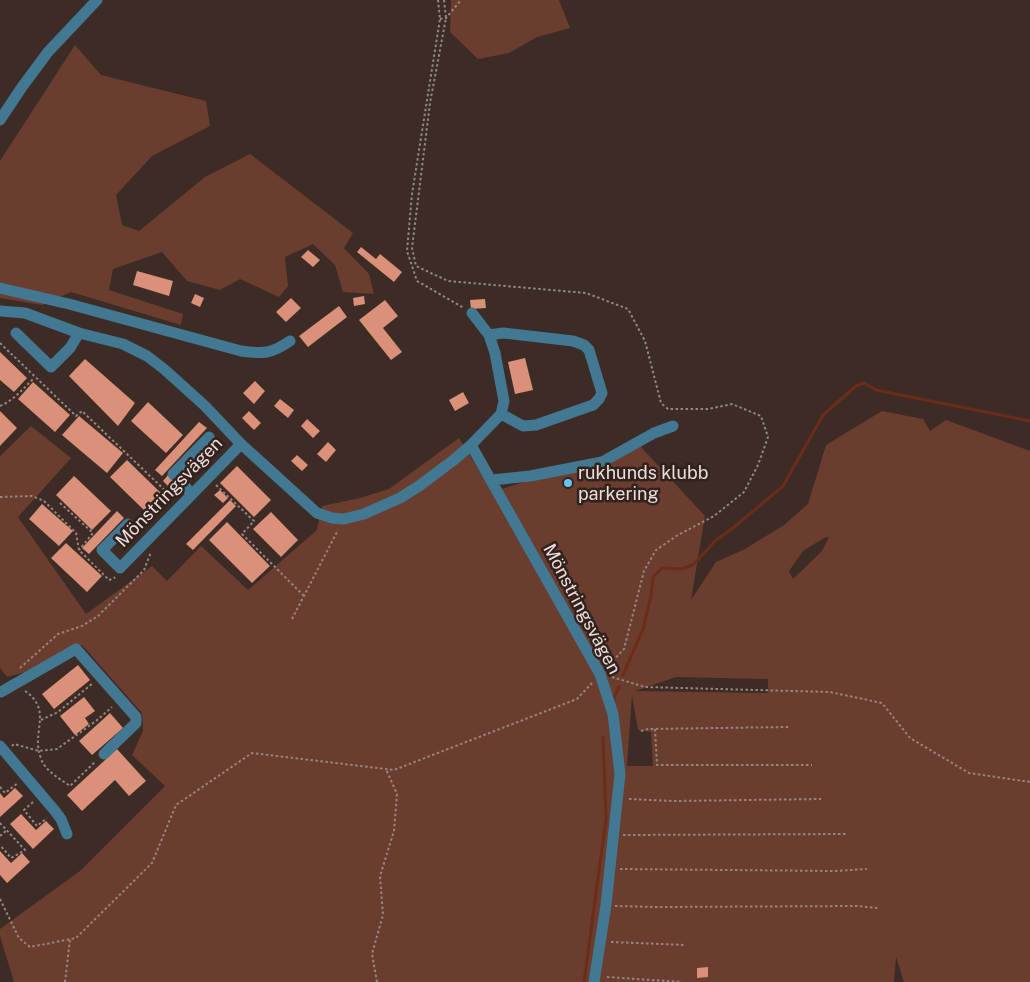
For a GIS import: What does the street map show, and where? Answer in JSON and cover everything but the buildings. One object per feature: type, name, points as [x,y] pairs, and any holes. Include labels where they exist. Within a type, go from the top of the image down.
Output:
[{"type":"street","points":[[0,120],[48,52],[97,0]]},
{"type":"street","points":[[0,288],[79,306],[241,351],[266,353],[277,350],[290,341]]},
{"type":"street","name":"Mönstringsvägen","points":[[0,311],[25,313],[79,333],[123,344],[147,356],[206,406],[241,444],[317,513],[332,518],[344,519],[364,514],[400,498],[471,445],[501,414]]},
{"type":"street","points":[[472,313],[489,335],[495,353],[504,401],[501,414],[523,426],[536,425],[593,405],[599,399],[602,393],[589,350],[584,345],[573,341],[503,333],[489,335]]},
{"type":"street","points":[[16,333],[51,367],[70,348],[79,333]]},
{"type":"street","points":[[492,480],[530,476],[602,462],[654,433],[673,426]]},
{"type":"street","points":[[192,494],[172,474],[209,437]]},
{"type":"street","name":"Mönstringsvägen","points":[[128,524],[102,550],[120,568],[241,444]]},
{"type":"street","name":"Mönstringsvägen","points":[[471,445],[600,674],[613,714],[620,774],[606,905],[594,979]]},
{"type":"street","points":[[0,692],[76,649],[136,717],[136,724],[104,754]]},
{"type":"street","points":[[2,749],[55,811],[67,834]]},
{"type":"path","points":[[438,0],[440,19],[412,194],[407,251],[417,281],[472,313]]},
{"type":"path","points":[[0,899],[19,938],[30,947],[76,938],[152,862],[176,805],[252,753],[394,770],[577,698],[624,649],[644,572],[656,550],[678,535],[714,516],[744,492],[758,465],[768,437],[761,416],[732,404],[708,409],[668,409],[661,403],[645,342],[628,309],[586,292],[448,281],[416,266],[412,248],[413,238],[430,103],[446,18],[444,0]]},
{"type":"path","points":[[440,19],[446,18],[461,0]]},
{"type":"path","points":[[0,343],[76,416],[82,411],[181,506]]},
{"type":"path","points":[[0,406],[10,402],[34,377]]},
{"type":"path","points":[[214,483],[254,521],[242,534],[304,596]]},
{"type":"path","points":[[0,497],[32,496],[44,501],[76,533],[79,550],[109,580],[114,578],[120,568]]},
{"type":"path","points":[[60,503],[93,533],[79,550]]},
{"type":"path","points":[[292,619],[344,519]]},
{"type":"path","points":[[16,672],[58,634],[82,626],[98,616],[144,570],[152,551]]},
{"type":"path","points":[[600,674],[644,687],[830,692],[882,703],[910,738],[968,774],[1030,782]]},
{"type":"path","points":[[40,720],[58,712],[100,676]]},
{"type":"path","points":[[14,685],[28,693],[41,710],[39,751],[42,762],[49,770],[70,786],[104,754]]},
{"type":"path","points":[[2,749],[14,744],[39,751],[56,749],[96,721],[121,700]]},
{"type":"path","points":[[641,731],[656,728],[788,728]]},
{"type":"path","points":[[656,728],[657,765],[812,765]]},
{"type":"path","points":[[377,982],[372,954],[383,915],[380,876],[394,831],[397,794],[386,769]]},
{"type":"path","points":[[0,787],[5,793],[25,777]]},
{"type":"path","points":[[41,795],[24,810],[37,826],[55,811]]},
{"type":"path","points":[[626,799],[674,801],[821,799]]},
{"type":"path","points":[[0,823],[25,850],[11,858],[0,845]]},
{"type":"path","points":[[0,836],[7,830]]},
{"type":"path","points":[[612,836],[846,834]]},
{"type":"path","points":[[610,869],[834,871],[867,869]]},
{"type":"path","points":[[606,905],[857,906],[878,908]]},
{"type":"path","points":[[65,982],[70,939]]},
{"type":"path","points":[[601,941],[686,945]]},
{"type":"path","points":[[594,979],[682,982]]},
{"type":"shaded area","points":[[451,0],[559,0],[570,28],[537,37],[509,53],[478,59],[450,32]]},
{"type":"shaded area","points":[[75,45],[101,75],[206,101],[210,126],[152,156],[116,195],[122,225],[139,231],[205,177],[250,154],[353,233],[344,248],[369,274],[374,294],[343,292],[335,265],[313,244],[285,257],[288,286],[279,297],[240,279],[220,290],[187,281],[162,252],[113,269],[109,290],[183,314],[181,325],[71,292],[42,305],[0,298],[0,161]]},
{"type":"shaded area","points":[[882,411],[923,419],[930,431],[946,420],[1030,451],[1030,982],[904,982],[896,957],[894,982],[14,982],[0,936],[0,929],[80,871],[165,786],[132,755],[143,731],[142,713],[82,645],[25,672],[7,677],[0,668],[0,456],[31,426],[71,458],[18,517],[86,614],[152,566],[167,581],[201,546],[248,590],[317,530],[322,506],[360,498],[389,489],[459,438],[492,492],[640,446],[705,516],[691,600],[716,562],[745,549],[784,525],[808,504],[826,445]],"holes":[[[829,537],[822,551],[793,579],[789,571],[803,551]],[[676,677],[768,679],[768,693],[635,691]],[[632,695],[638,730],[651,732],[653,766],[627,766]]]},
{"type":"waterway","points":[[623,675],[643,629],[651,596],[653,577],[662,568],[682,569],[694,564],[716,540],[783,486],[823,415],[856,386],[864,383],[876,390],[1030,421]]},
{"type":"waterway","points":[[614,702],[613,700],[619,687]]},
{"type":"waterway","points":[[584,982],[606,819],[603,737]]},
{"type":"place","name":"rukhunds klubb parkering","points":[[568,483]]}]
